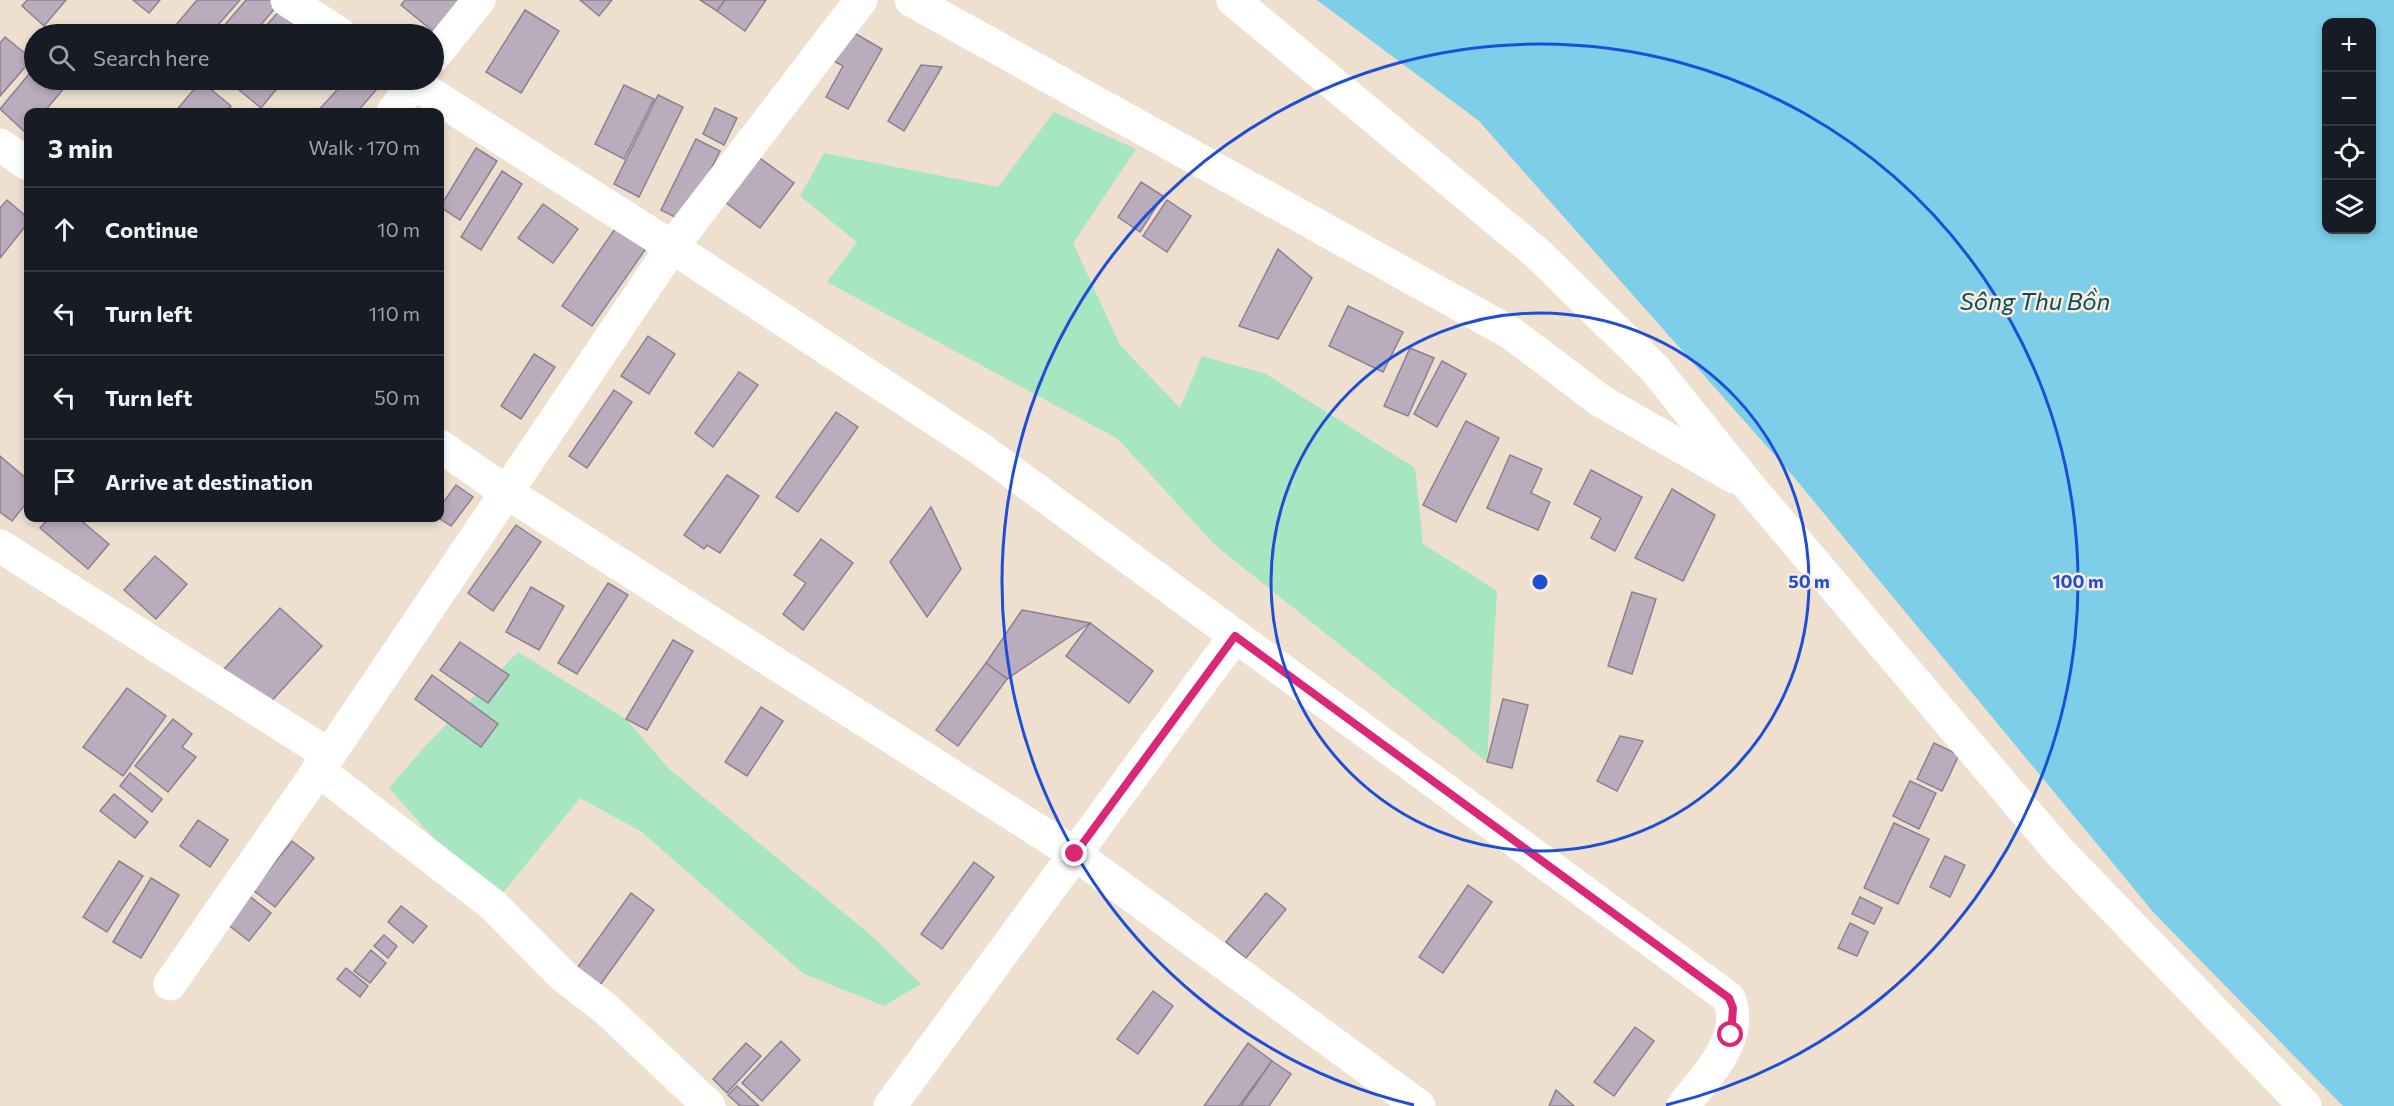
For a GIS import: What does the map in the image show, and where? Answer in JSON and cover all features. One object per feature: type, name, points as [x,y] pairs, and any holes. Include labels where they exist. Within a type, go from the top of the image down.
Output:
[{"type":"street","points":[[287,0],[324,24]]},
{"type":"street","points":[[444,43],[478,0]]},
{"type":"street","points":[[170,984],[672,247],[861,0]]},
{"type":"street","points":[[911,0],[1511,333],[1602,401],[1748,485]]},
{"type":"street","points":[[1233,0],[1538,254],[1655,369],[1748,485],[2058,850],[2305,1106]]},
{"type":"street","points":[[395,108],[406,90]]},
{"type":"street","points":[[428,90],[982,450],[1729,998],[1733,1008],[1733,1020],[1731,1035],[1725,1050],[1683,1106]]},
{"type":"street","points":[[0,145],[24,161]]},
{"type":"street","points":[[444,449],[506,492],[1075,854],[1419,1106]]},
{"type":"street","points":[[0,546],[323,762],[493,905],[563,976],[621,1022],[709,1106]]},
{"type":"street","points":[[890,1106],[1235,636]]},
{"type":"green space","points":[[1054,112],[1136,149],[1073,243],[1120,345],[1180,408],[1202,356],[1266,374],[1415,468],[1423,544],[1497,591],[1487,762],[1215,545],[1118,439],[827,282],[857,242],[800,196],[824,153],[998,187]]},
{"type":"green space","points":[[518,652],[626,719],[668,768],[873,937],[921,984],[884,1006],[804,974],[642,832],[580,798],[493,905],[389,788],[426,745]]},
{"type":"water","name":"Sông Thu Bồn","points":[[1317,0],[2394,0],[2394,1106],[2343,1106],[2154,913],[1793,476],[1479,121]]},
{"type":"building","points":[[27,0],[66,0],[46,24],[42,24],[22,6]]},
{"type":"building","points":[[133,0],[160,0],[149,13]]},
{"type":"building","points":[[197,0],[240,0],[219,24],[177,24]]},
{"type":"building","points":[[246,0],[282,0],[262,24],[226,24]]},
{"type":"building","points":[[289,0],[312,24],[268,24]]},
{"type":"building","points":[[405,0],[473,0],[444,34],[444,24],[424,24],[401,5]]},
{"type":"building","points":[[580,0],[612,0],[599,16]]},
{"type":"building","points":[[700,0],[725,0],[717,11]]},
{"type":"building","points":[[725,0],[766,0],[745,31],[717,11]]},
{"type":"building","points":[[525,10],[559,31],[521,93],[486,72]]},
{"type":"building","points":[[849,30],[882,49],[848,109],[826,97],[843,66],[832,60]]},
{"type":"building","points":[[5,37],[24,52],[24,68],[0,96],[0,43]]},
{"type":"building","points":[[921,65],[942,67],[904,131],[888,121]]},
{"type":"building","points":[[24,80],[24,90],[62,90],[47,108],[24,108],[24,131],[0,109]]},
{"type":"building","points":[[624,85],[654,99],[624,159],[595,144]]},
{"type":"building","points":[[193,90],[212,90],[231,106],[229,108],[178,108]]},
{"type":"building","points":[[239,90],[276,90],[261,108]]},
{"type":"building","points":[[337,90],[376,90],[360,108],[321,108]]},
{"type":"building","points":[[658,95],[683,107],[639,197],[614,184]]},
{"type":"building","points":[[715,108],[737,118],[724,145],[703,134]]},
{"type":"building","points":[[696,139],[720,151],[685,222],[661,210]]},
{"type":"building","points":[[476,148],[497,161],[460,220],[444,210],[444,200]]},
{"type":"building","points":[[754,154],[794,183],[760,228],[721,199]]},
{"type":"building","points":[[502,171],[522,184],[481,250],[461,237]]},
{"type":"building","points":[[1141,182],[1163,196],[1140,232],[1118,217]]},
{"type":"building","points":[[7,200],[24,215],[24,228],[0,258],[0,208]]},
{"type":"building","points":[[1167,200],[1191,216],[1167,252],[1143,236]]},
{"type":"building","points":[[543,204],[578,229],[553,263],[518,238]]},
{"type":"building","points":[[619,223],[649,244],[592,326],[562,306]]},
{"type":"building","points":[[1278,249],[1312,278],[1278,339],[1239,326]]},
{"type":"building","points":[[1348,306],[1403,332],[1383,372],[1329,346]]},
{"type":"building","points":[[648,336],[675,354],[649,394],[621,376]]},
{"type":"building","points":[[1410,348],[1434,358],[1408,416],[1384,406]]},
{"type":"building","points":[[534,354],[555,367],[521,419],[501,406]]},
{"type":"building","points":[[1442,361],[1466,374],[1437,427],[1414,414]]},
{"type":"building","points":[[739,372],[758,385],[713,447],[695,433]]},
{"type":"building","points":[[614,390],[632,402],[587,468],[569,456]]},
{"type":"building","points":[[836,412],[858,427],[798,512],[776,497]]},
{"type":"building","points":[[1466,421],[1499,438],[1456,522],[1423,505]]},
{"type":"building","points":[[1510,455],[1542,469],[1531,493],[1550,502],[1538,530],[1487,508]]},
{"type":"building","points":[[0,456],[24,477],[24,506],[12,521],[0,512]]},
{"type":"building","points":[[1591,470],[1642,497],[1615,551],[1591,538],[1601,518],[1574,504]]},
{"type":"building","points":[[727,475],[759,496],[720,553],[707,545],[704,549],[684,535]]},
{"type":"building","points":[[456,485],[473,497],[451,526],[444,521],[444,502]]},
{"type":"building","points":[[1672,489],[1715,515],[1683,581],[1635,558]]},
{"type":"building","points":[[931,507],[961,569],[927,617],[890,562]]},
{"type":"building","points":[[45,522],[83,522],[109,544],[88,569],[40,528]]},
{"type":"building","points":[[516,525],[541,542],[493,611],[468,593]]},
{"type":"building","points":[[821,539],[853,563],[803,630],[783,614],[806,583],[794,575]]},
{"type":"building","points":[[155,556],[187,584],[156,619],[124,590]]},
{"type":"building","points":[[608,583],[628,595],[577,674],[558,663]]},
{"type":"building","points":[[531,587],[564,606],[539,650],[506,632]]},
{"type":"building","points":[[1632,592],[1656,599],[1632,674],[1608,666]]},
{"type":"building","points":[[280,608],[322,646],[266,707],[224,669]]},
{"type":"building","points":[[1022,610],[1090,623],[1007,679],[986,663]]},
{"type":"building","points":[[1090,623],[1153,671],[1129,703],[1066,656]]},
{"type":"building","points":[[673,640],[693,651],[647,730],[626,719]]},
{"type":"building","points":[[460,642],[509,675],[488,703],[440,670]]},
{"type":"building","points":[[986,663],[1007,679],[958,746],[936,730]]},
{"type":"building","points":[[432,675],[498,724],[481,747],[415,699]]},
{"type":"building","points":[[127,688],[166,716],[123,776],[83,747]]},
{"type":"building","points":[[1503,699],[1528,705],[1512,768],[1487,762]]},
{"type":"building","points":[[761,707],[783,721],[747,776],[725,762]]},
{"type":"building","points":[[173,719],[192,734],[182,747],[196,757],[168,792],[135,766]]},
{"type":"building","points":[[1620,736],[1643,741],[1617,791],[1597,781]]},
{"type":"building","points":[[1934,743],[1959,755],[1942,791],[1917,779]]},
{"type":"building","points":[[130,773],[162,799],[152,812],[120,786]]},
{"type":"building","points":[[1910,781],[1936,793],[1919,829],[1893,816]]},
{"type":"building","points":[[114,794],[148,822],[135,838],[100,811]]},
{"type":"building","points":[[198,820],[228,840],[210,867],[180,846]]},
{"type":"building","points":[[1894,823],[1929,839],[1898,904],[1864,888]]},
{"type":"building","points":[[292,841],[314,858],[275,907],[253,890]]},
{"type":"building","points":[[1945,856],[1965,865],[1950,897],[1930,887]]},
{"type":"building","points":[[119,861],[143,876],[107,932],[83,917]]},
{"type":"building","points":[[974,862],[994,877],[942,949],[921,934]]},
{"type":"building","points":[[151,878],[179,895],[141,958],[113,942]]},
{"type":"building","points":[[1468,885],[1492,902],[1443,973],[1419,957]]},
{"type":"building","points":[[631,893],[654,910],[598,988],[575,971]]},
{"type":"building","points":[[1266,893],[1286,909],[1246,958],[1226,942]]},
{"type":"building","points":[[248,895],[271,913],[249,941],[226,923]]},
{"type":"building","points":[[1860,897],[1882,908],[1874,924],[1852,914]]},
{"type":"building","points":[[401,906],[427,926],[413,943],[388,922]]},
{"type":"building","points":[[1850,923],[1868,932],[1857,956],[1838,948]]},
{"type":"building","points":[[384,935],[397,946],[388,958],[374,946]]},
{"type":"building","points":[[371,950],[386,963],[370,983],[354,971]]},
{"type":"building","points":[[346,968],[368,986],[360,997],[337,979]]},
{"type":"building","points":[[1153,991],[1173,1006],[1138,1054],[1117,1039]]},
{"type":"building","points":[[1635,1027],[1654,1041],[1614,1096],[1594,1082]]},
{"type":"building","points":[[781,1041],[800,1060],[762,1101],[742,1083]]},
{"type":"building","points":[[746,1043],[761,1056],[727,1093],[713,1079]]},
{"type":"building","points":[[1248,1043],[1272,1061],[1239,1106],[1204,1106]]},
{"type":"building","points":[[1272,1061],[1291,1074],[1269,1106],[1241,1106]]},
{"type":"building","points":[[737,1086],[759,1106],[740,1106],[728,1095]]},
{"type":"building","points":[[1556,1090],[1574,1106],[1549,1106]]},
{"type":"route","points":[[1075,854],[1235,636],[1729,998],[1733,1008],[1731,1035]]}]
